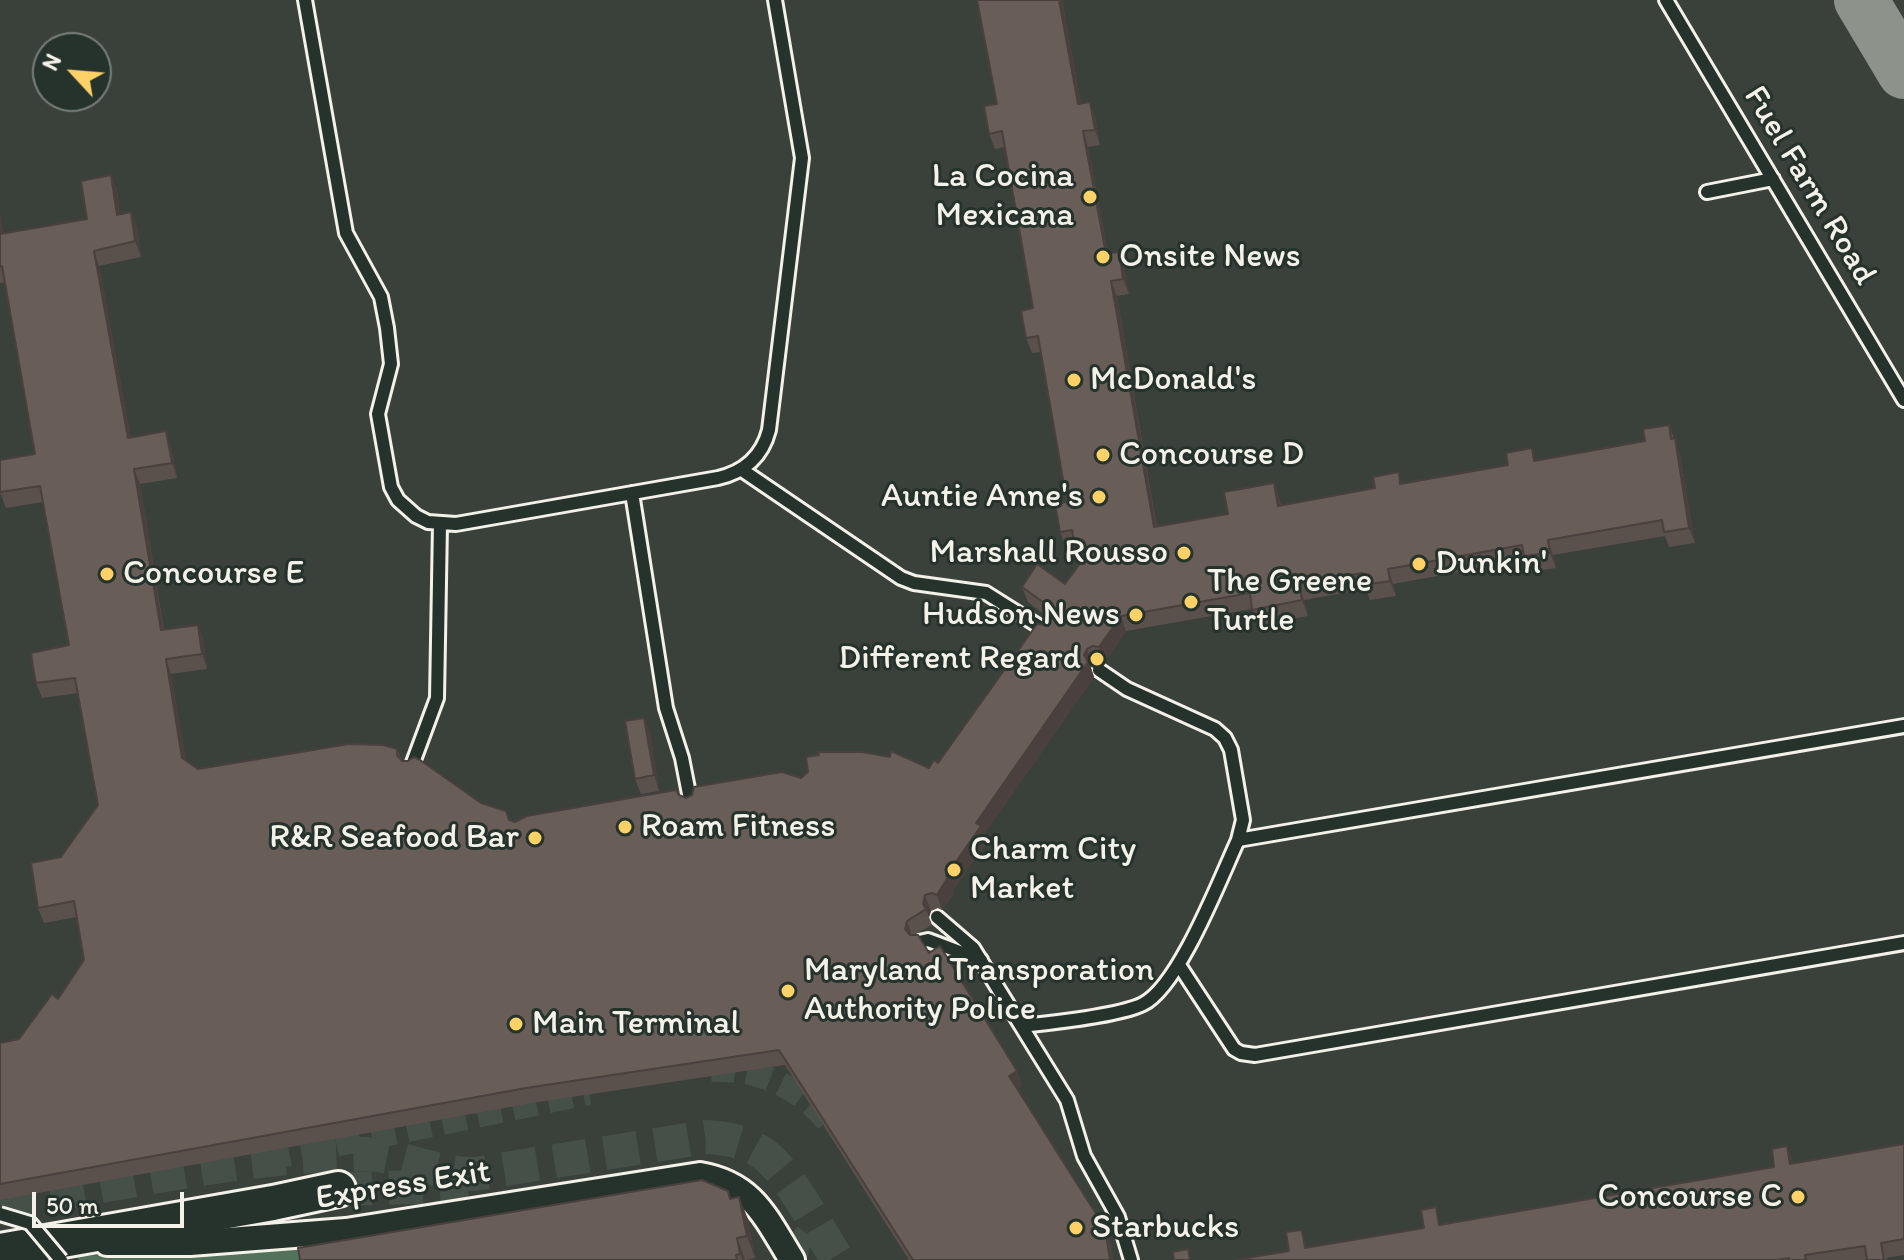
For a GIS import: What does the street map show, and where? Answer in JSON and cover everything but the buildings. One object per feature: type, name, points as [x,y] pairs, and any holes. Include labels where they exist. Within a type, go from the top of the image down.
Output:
[{"type":"main road","points":[[0,1251],[66,1249],[338,1189]]},
{"type":"street","name":"Express Exit","points":[[66,1249],[346,1231],[688,1175],[714,1177],[740,1189],[758,1205],[791,1248]]},
{"type":"lane","points":[[305,0],[346,233],[381,297],[389,340],[391,364],[378,416],[391,487],[407,510],[428,522],[440,524],[456,524],[718,478],[742,470],[756,458],[768,436],[802,158],[775,0]]},
{"type":"lane","name":"Fuel Farm Road","points":[[1666,0],[1904,400]]},
{"type":"lane","points":[[1707,192],[1773,179]]},
{"type":"lane","points":[[742,470],[901,578],[914,583],[986,593],[1048,632]]},
{"type":"lane","points":[[632,493],[666,708],[682,758],[690,800]]},
{"type":"lane","points":[[411,768],[437,698],[440,524]]},
{"type":"lane","points":[[1022,1026],[1138,1006],[1161,990],[1179,965],[1238,840],[1243,820],[1231,750],[1225,738],[1215,729],[1127,689],[1099,670]]},
{"type":"lane","points":[[1238,840],[1904,726]]},
{"type":"lane","points":[[673,799],[690,800],[705,793]]},
{"type":"lane","points":[[937,917],[968,942],[981,960],[1067,1100],[1084,1156],[1118,1217],[1131,1260]]},
{"type":"lane","points":[[919,942],[928,940],[981,960]]},
{"type":"lane","points":[[1179,965],[1234,1049],[1255,1055],[1904,943]]},
{"type":"lane","points":[[0,1214],[30,1223],[66,1249]]},
{"type":"shaded area","points":[[0,0],[1904,0],[1904,1260],[0,1260]]},
{"type":"green space","points":[[310,1246],[367,1260],[79,1260],[76,1256]]},
{"type":"taxiway","points":[[1861,0],[1904,72]]},
{"type":"tunnel","points":[[711,1070],[745,1072],[776,1082],[805,1099],[829,1123]]},
{"type":"tunnel","points":[[266,1159],[589,1093]]},
{"type":"tunnel","points":[[0,1203],[269,1160],[374,1155],[445,1171],[474,1174],[706,1137],[738,1142],[766,1156],[795,1190],[838,1260]]},
{"type":"tunnel","points":[[338,1189],[468,1186]]},
{"type":"tunnel","points":[[790,1236],[807,1250],[822,1254]]},
{"type":"place","name":"La Cocina Mexicana","points":[[1090,197]]},
{"type":"place","name":"Onsite News","points":[[1103,257]]},
{"type":"place","name":"McDonald's","points":[[1074,380]]},
{"type":"place","name":"Concourse D","points":[[1103,455]]},
{"type":"place","name":"Auntie Anne's","points":[[1099,497]]},
{"type":"place","name":"Marshall Rousso","points":[[1184,553]]},
{"type":"place","name":"Dunkin'","points":[[1419,564]]},
{"type":"place","name":"Concourse E","points":[[107,574]]},
{"type":"place","name":"The Greene Turtle","points":[[1191,602]]},
{"type":"place","name":"Hudson News","points":[[1136,615]]},
{"type":"place","name":"Different Regard","points":[[1097,659]]},
{"type":"place","name":"Roam Fitness","points":[[625,827]]},
{"type":"place","name":"R&R Seafood Bar","points":[[535,838]]},
{"type":"place","name":"Charm City Market","points":[[954,870]]},
{"type":"place","name":"Maryland Transporation Authority Police","points":[[788,991]]},
{"type":"place","name":"Main Terminal","points":[[516,1024]]},
{"type":"place","name":"Concourse C","points":[[1798,1197]]},
{"type":"place","name":"Starbucks","points":[[1076,1228]]}]
